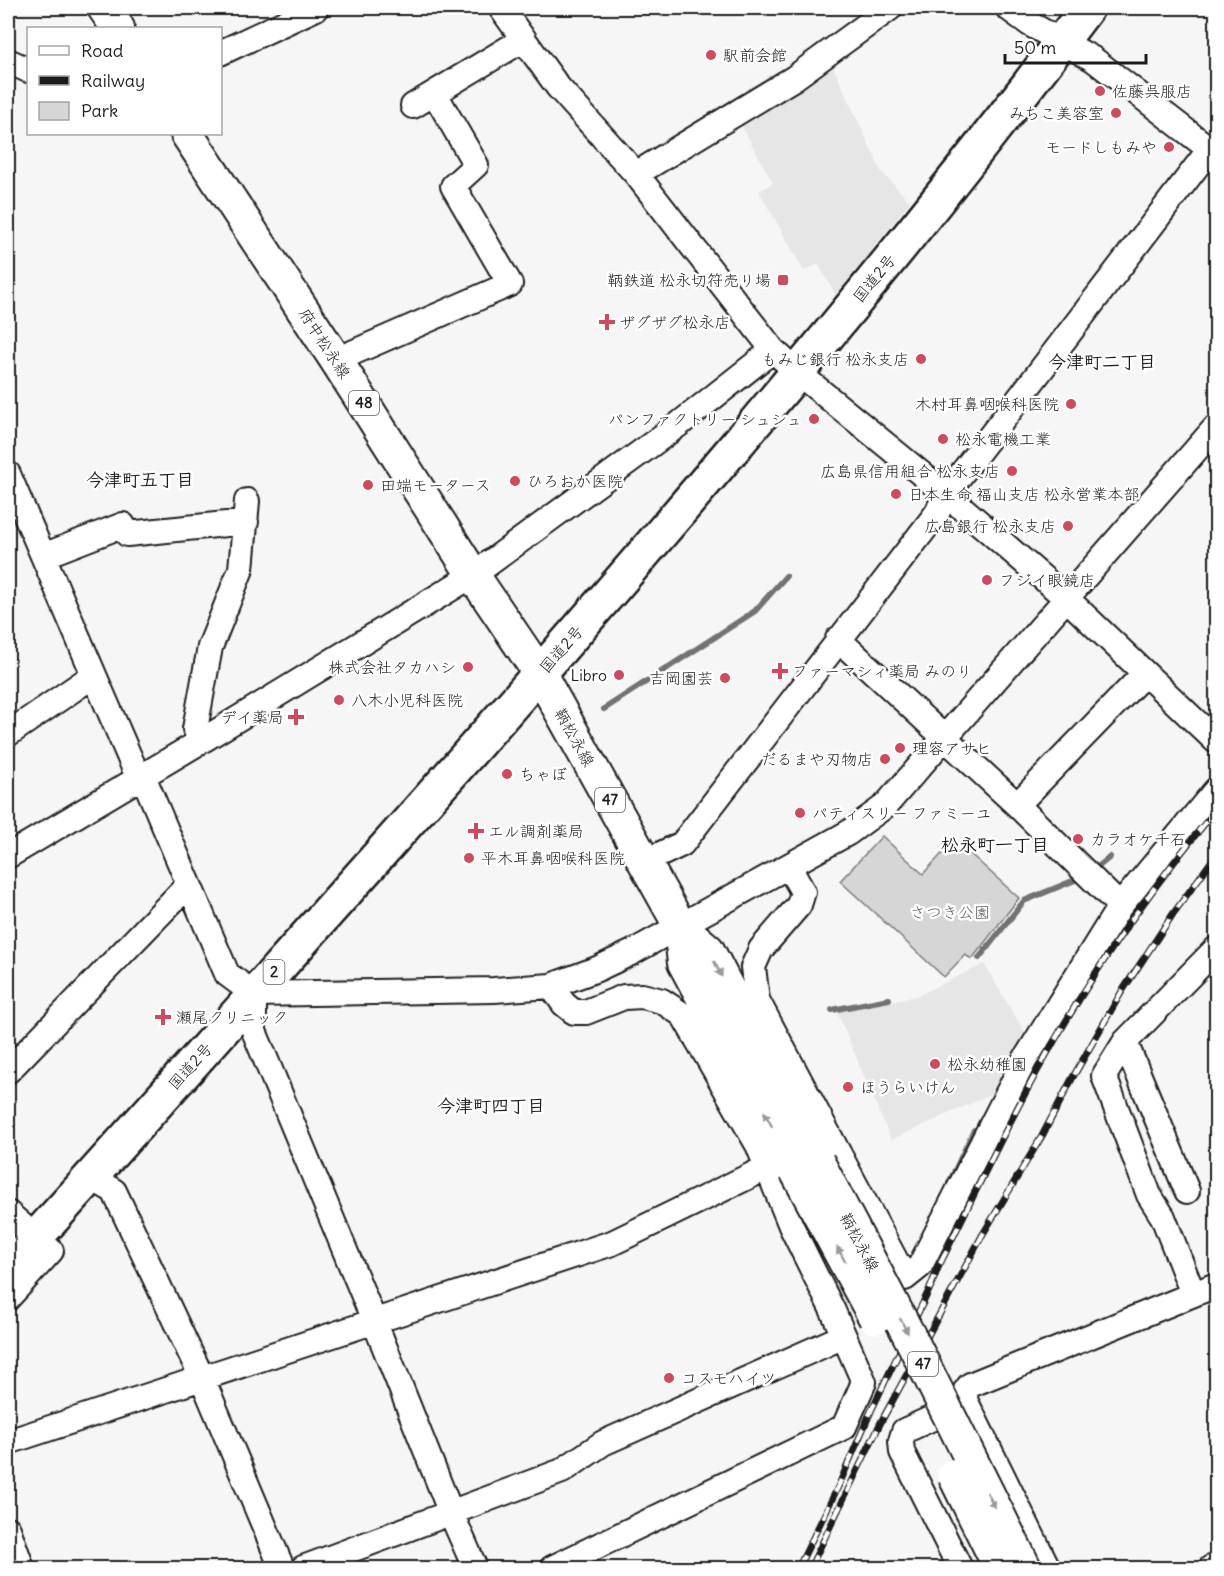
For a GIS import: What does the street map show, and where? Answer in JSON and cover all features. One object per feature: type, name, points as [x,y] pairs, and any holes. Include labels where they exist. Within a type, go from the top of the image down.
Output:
[{"type":"highway","name":"国道2号","points":[[8,1268],[17,1226],[90,1177],[540,674],[797,372],[922,219],[1088,8]]},
{"type":"main road","points":[[104,8],[117,27]]},
{"type":"main road","name":"府中松永線","points":[[188,135],[336,360],[473,575],[540,674]]},
{"type":"main road","name":"鞆松永線","points":[[540,674],[680,926],[684,963],[893,1351],[1000,1569]]},
{"type":"main road","name":"鞆松永線","points":[[793,1167],[911,1339],[1025,1569]]},
{"type":"street","points":[[222,51],[316,8]]},
{"type":"street","points":[[501,8],[558,87],[636,174],[774,350],[797,372],[946,494],[1066,598],[1216,741]]},
{"type":"street","points":[[636,174],[794,78],[890,8]]},
{"type":"street","points":[[644,862],[682,844],[937,513],[946,494],[1213,152],[1093,59],[1030,24],[1008,8]]},
{"type":"street","points":[[413,106],[524,39]]},
{"type":"street","points":[[8,61],[27,70]]},
{"type":"street","points":[[336,360],[510,284],[453,186],[476,165],[435,94]]},
{"type":"street","points":[[8,856],[473,575],[678,425],[774,350]]},
{"type":"street","points":[[741,377],[765,409]]},
{"type":"street","points":[[8,474],[135,770],[143,776],[227,974],[254,994],[494,990],[551,986],[597,969],[631,953],[848,834],[885,806],[1216,427]]},
{"type":"street","points":[[43,556],[123,525],[128,534],[246,511],[241,569],[210,647],[195,729],[203,740]]},
{"type":"street","points":[[838,639],[1017,805],[1120,906]]},
{"type":"street","points":[[1017,805],[1145,673]]},
{"type":"street","points":[[8,734],[94,675]]},
{"type":"street","points":[[833,1311],[905,1278],[920,1266],[1024,1060],[1120,906],[1216,790]]},
{"type":"street","points":[[789,867],[803,892],[799,905],[761,949],[753,967],[757,1000],[905,1278]]},
{"type":"street","points":[[8,1071],[189,884]]},
{"type":"street","points":[[1193,1294],[1163,1217],[1149,1195],[1104,1076],[1125,1042],[1216,949]]},
{"type":"street","points":[[551,986],[564,1004],[574,1012],[586,1012],[624,997],[642,996],[662,1001],[683,1015],[758,1145],[793,1167]]},
{"type":"street","points":[[254,994],[255,1031],[475,1569]]},
{"type":"street","points":[[1125,1042],[1186,1191]]},
{"type":"street","points":[[552,1569],[844,1427],[864,1382],[833,1311],[791,1226],[793,1167]]},
{"type":"street","points":[[8,1442],[612,1244],[793,1167]]},
{"type":"street","points":[[90,1177],[114,1191],[202,1378],[282,1569]]},
{"type":"street","points":[[8,1298],[51,1251],[17,1226]]},
{"type":"street","points":[[1048,1569],[966,1402],[964,1393],[970,1385],[1216,1285]]},
{"type":"street","points":[[303,1569],[562,1471],[603,1443],[844,1336]]},
{"type":"street","points":[[960,1569],[902,1452],[901,1441],[904,1431],[966,1402]]},
{"type":"street","points":[[8,1530],[22,1569]]},
{"type":"street","points":[[1211,1569],[1216,1566]]},
{"type":"shaded area","points":[[832,64],[881,171],[910,202],[836,295],[818,264],[804,271],[759,191],[773,183],[739,121]]},
{"type":"shaded area","name":"松永幼稚園","points":[[984,964],[1027,1036],[996,1092],[891,1140],[837,1012],[917,996]]},
{"type":"green space","name":"さつき公園","points":[[882,836],[923,874],[955,840],[1019,898],[972,959],[965,955],[944,977],[840,881]]},
{"type":"waterway","points":[[604,709],[755,611],[786,576]]},
{"type":"waterway","points":[[1093,871],[1110,857]]},
{"type":"waterway","points":[[979,958],[1024,901],[1075,880]]},
{"type":"waterway","points":[[832,1010],[889,999]]},
{"type":"waterway","points":[[949,1183],[974,1130]]},
{"type":"railway","points":[[798,1568],[838,1487],[938,1268],[996,1149],[1042,1062],[1133,918],[1216,810]]},
{"type":"railway","points":[[810,1568],[881,1422],[983,1234],[1042,1136],[1121,993],[1173,914],[1216,855]]},
{"type":"place","name":"駅前会館","points":[[711,55]]},
{"type":"place","name":"佐藤呉服店","points":[[1100,91]]},
{"type":"place","name":"みちこ美容室","points":[[1116,113]]},
{"type":"place","name":"モードしもみや","points":[[1169,147]]},
{"type":"place","name":"鞆鉄道 松永切符売り場","points":[[783,280]]},
{"type":"place","name":"ザグザグ松永店","points":[[607,322]]},
{"type":"place","name":"もみじ銀行 松永支店","points":[[921,359]]},
{"type":"place","name":"木村耳鼻咽喉科医院","points":[[1071,404]]},
{"type":"place","name":"パンファクトリー シュシュ","points":[[814,419]]},
{"type":"place","name":"松永電機工業","points":[[943,439]]},
{"type":"place","name":"広島県信用組合 松永支店","points":[[1012,471]]},
{"type":"place","name":"ひろおか医院","points":[[515,481]]},
{"type":"place","name":"田端モータース","points":[[368,485]]},
{"type":"place","name":"日本生命 福山支店 松永営業本部","points":[[896,494]]},
{"type":"place","name":"広島銀行 松永支店","points":[[1068,526]]},
{"type":"place","name":"フジイ眼鏡店","points":[[987,580]]},
{"type":"place","name":"株式会社タカハシ","points":[[468,667]]},
{"type":"place","name":"ファーマシィ薬局 みのり","points":[[780,671]]},
{"type":"place","name":"Libro","points":[[619,675]]},
{"type":"place","name":"吉岡園芸","points":[[725,678]]},
{"type":"place","name":"八木小児科医院","points":[[339,700]]},
{"type":"place","name":"デイ薬局","points":[[296,717]]},
{"type":"place","name":"理容アサヒ","points":[[900,748]]},
{"type":"place","name":"だるまや刃物店","points":[[885,759]]},
{"type":"place","name":"ちゃぼ","points":[[507,774]]},
{"type":"place","name":"パティスリー ファミーユ","points":[[800,813]]},
{"type":"place","name":"エル調剤薬局","points":[[476,831]]},
{"type":"place","name":"カラオケ千石","points":[[1078,839]]},
{"type":"place","name":"平木耳鼻咽喉科医院","points":[[469,858]]},
{"type":"place","name":"瀬尾クリニック","points":[[163,1017]]},
{"type":"place","name":"松永幼稚園","points":[[935,1064]]},
{"type":"place","name":"ほうらいけん","points":[[848,1087]]},
{"type":"place","name":"コスモハイツ","points":[[669,1378]]},
{"type":"district","name":"今津町二丁目","points":[[1102,362]]},
{"type":"district","name":"今津町五丁目","points":[[140,480]]},
{"type":"district","name":"松永町一丁目","points":[[995,845]]},
{"type":"district","name":"今津町四丁目","points":[[491,1106]]}]
